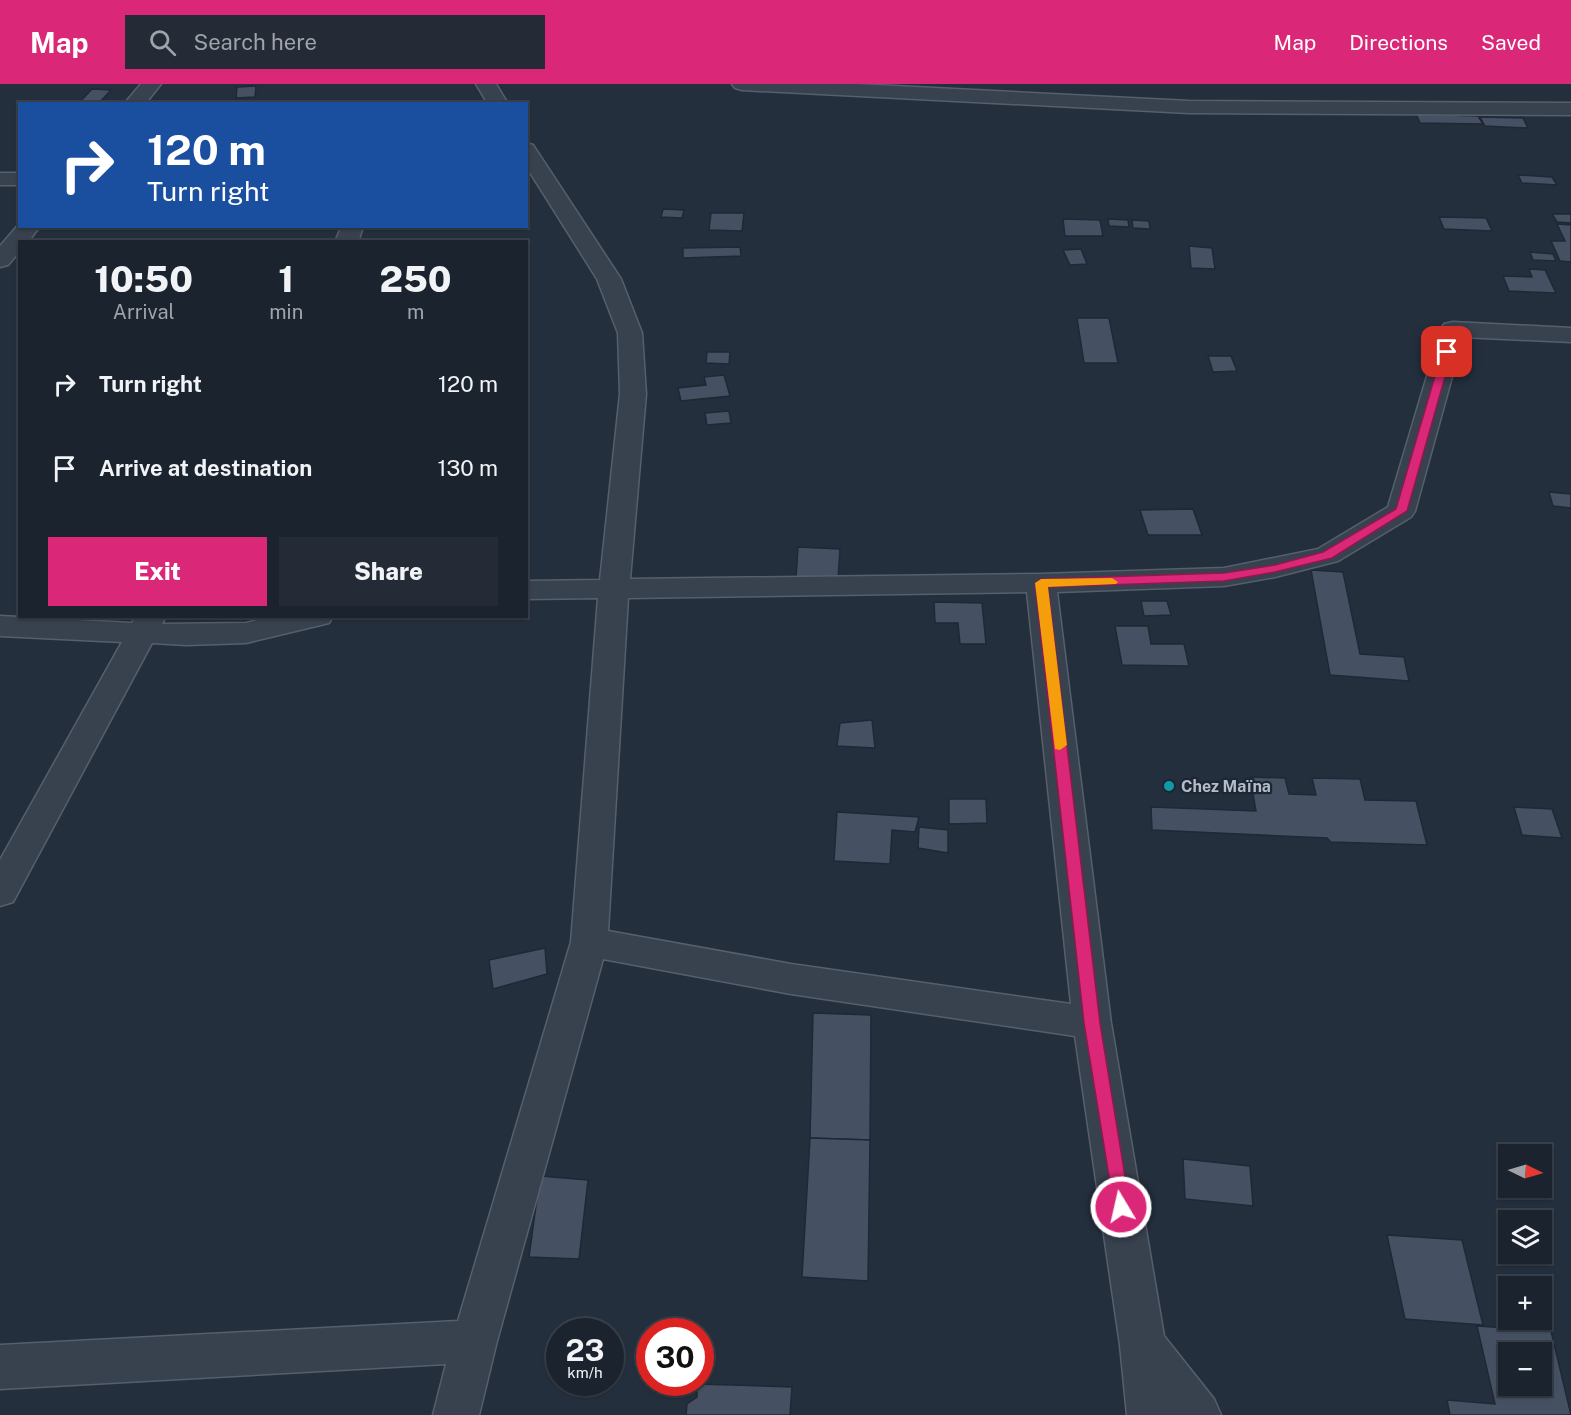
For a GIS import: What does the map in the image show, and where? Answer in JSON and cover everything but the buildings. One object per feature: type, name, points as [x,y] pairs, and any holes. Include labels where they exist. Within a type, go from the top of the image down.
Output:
[{"type":"street","points":[[136,102],[151,84]]},
{"type":"street","points":[[486,84],[497,102]]},
{"type":"street","points":[[742,84],[1189,107],[1571,109]]},
{"type":"street","points":[[456,1415],[474,1341],[589,942],[614,589],[633,394],[630,333],[609,279],[528,152]]},
{"type":"street","points":[[0,179],[18,179]]},
{"type":"street","points":[[0,260],[26,228]]},
{"type":"street","points":[[528,590],[1041,583],[1224,577],[1275,568],[1328,555],[1401,511],[1453,329],[1571,335]]},
{"type":"street","points":[[1041,583],[1092,1023],[1143,1345],[1150,1415]]},
{"type":"street","points":[[0,626],[147,625],[186,635],[246,633],[310,618]]},
{"type":"street","points":[[0,892],[147,625]]},
{"type":"street","points":[[589,942],[791,979],[1092,1023]]},
{"type":"street","points":[[0,1366],[474,1341]]},
{"type":"street","points":[[1143,1345],[1198,1415]]},
{"type":"slow traffic","points":[[1060,745],[1041,583],[1112,582]]},
{"type":"place","name":"Chez Maïna","points":[[1169,786]]},
{"type":"route","points":[[1121,1207],[1092,1023],[1041,583],[1224,577],[1328,555],[1401,511],[1447,352]]}]
